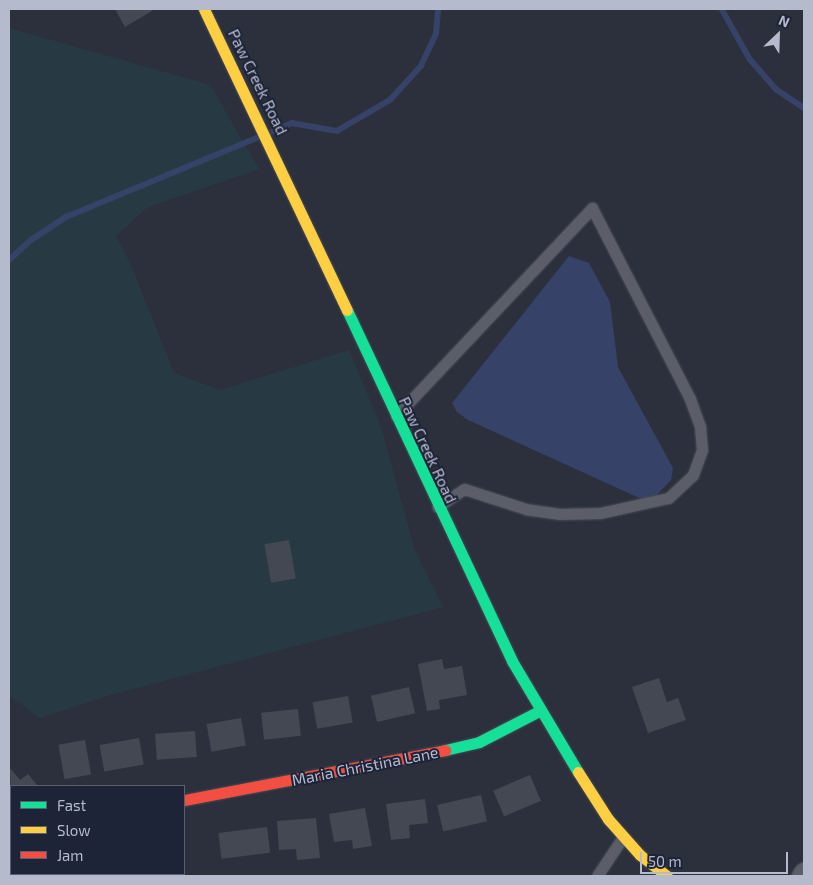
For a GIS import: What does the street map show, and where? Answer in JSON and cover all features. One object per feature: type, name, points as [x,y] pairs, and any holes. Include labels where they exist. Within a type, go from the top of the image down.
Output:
[{"type":"street","name":"Paw Creek Road","points":[[204,9],[277,158],[394,417],[539,711],[581,780],[623,837],[667,876]]},
{"type":"street","name":"Maria Christina Lane","points":[[185,800],[453,749],[479,742],[539,711]]},
{"type":"lane","points":[[394,417],[592,208],[690,399],[700,427],[702,450],[693,476],[668,498],[600,513],[560,514],[526,509],[464,489],[437,507]]},
{"type":"lane","points":[[598,876],[623,837]]},
{"type":"shaded area","points":[[9,28],[210,85],[259,169],[148,207],[116,236],[131,265],[174,373],[220,390],[349,350],[381,427],[415,551],[443,607],[110,695],[40,718],[9,695]]},
{"type":"water","points":[[569,256],[589,263],[610,302],[618,367],[673,468],[671,480],[653,499],[646,501],[468,420],[457,412],[452,403]]},
{"type":"building","points":[[115,9],[151,9],[152,11],[125,27]]},
{"type":"building","points":[[289,540],[296,578],[271,583],[264,544]]},
{"type":"building","points":[[442,659],[444,669],[462,666],[467,695],[439,700],[440,709],[427,711],[418,664]]},
{"type":"building","points":[[659,678],[667,702],[678,698],[686,720],[648,733],[632,687]]},
{"type":"building","points":[[409,687],[415,713],[377,722],[371,696]]},
{"type":"building","points":[[348,696],[353,723],[317,729],[313,702]]},
{"type":"building","points":[[298,709],[301,736],[264,740],[261,713]]},
{"type":"building","points":[[241,718],[246,746],[211,752],[207,724]]},
{"type":"building","points":[[195,731],[197,757],[157,760],[155,734]]},
{"type":"building","points":[[139,738],[144,765],[104,772],[100,745]]},
{"type":"building","points":[[85,740],[91,774],[64,779],[58,745]]},
{"type":"building","points":[[10,768],[20,780],[28,774],[37,785],[10,785]]},
{"type":"building","points":[[530,775],[541,801],[504,816],[493,791]]},
{"type":"building","points":[[481,795],[487,821],[443,831],[437,805]]},
{"type":"building","points":[[425,799],[428,823],[409,825],[410,838],[391,840],[386,804]]},
{"type":"building","points":[[365,808],[372,846],[353,849],[352,840],[334,842],[329,814]]},
{"type":"building","points":[[316,818],[320,858],[297,860],[296,849],[279,850],[277,821]]},
{"type":"building","points":[[267,827],[270,853],[222,859],[218,833]]},
{"type":"building","points":[[130,875],[132,876],[107,876]]},
{"type":"waterway","points":[[272,132],[292,123],[337,131],[390,100],[421,66],[436,34],[438,9]]},
{"type":"waterway","points":[[722,9],[750,59],[776,89],[804,108]]},
{"type":"waterway","points":[[9,260],[31,240],[66,217],[259,137]]},
{"type":"traffic: fast","points":[[347,310],[512,661],[578,772]]},
{"type":"traffic: fast","points":[[445,750],[479,742],[539,711]]},
{"type":"traffic: slow","points":[[204,9],[347,310]]},
{"type":"traffic: slow","points":[[578,772],[608,819],[640,855],[667,876]]},
{"type":"traffic: jam","points":[[185,800],[445,750]]}]
